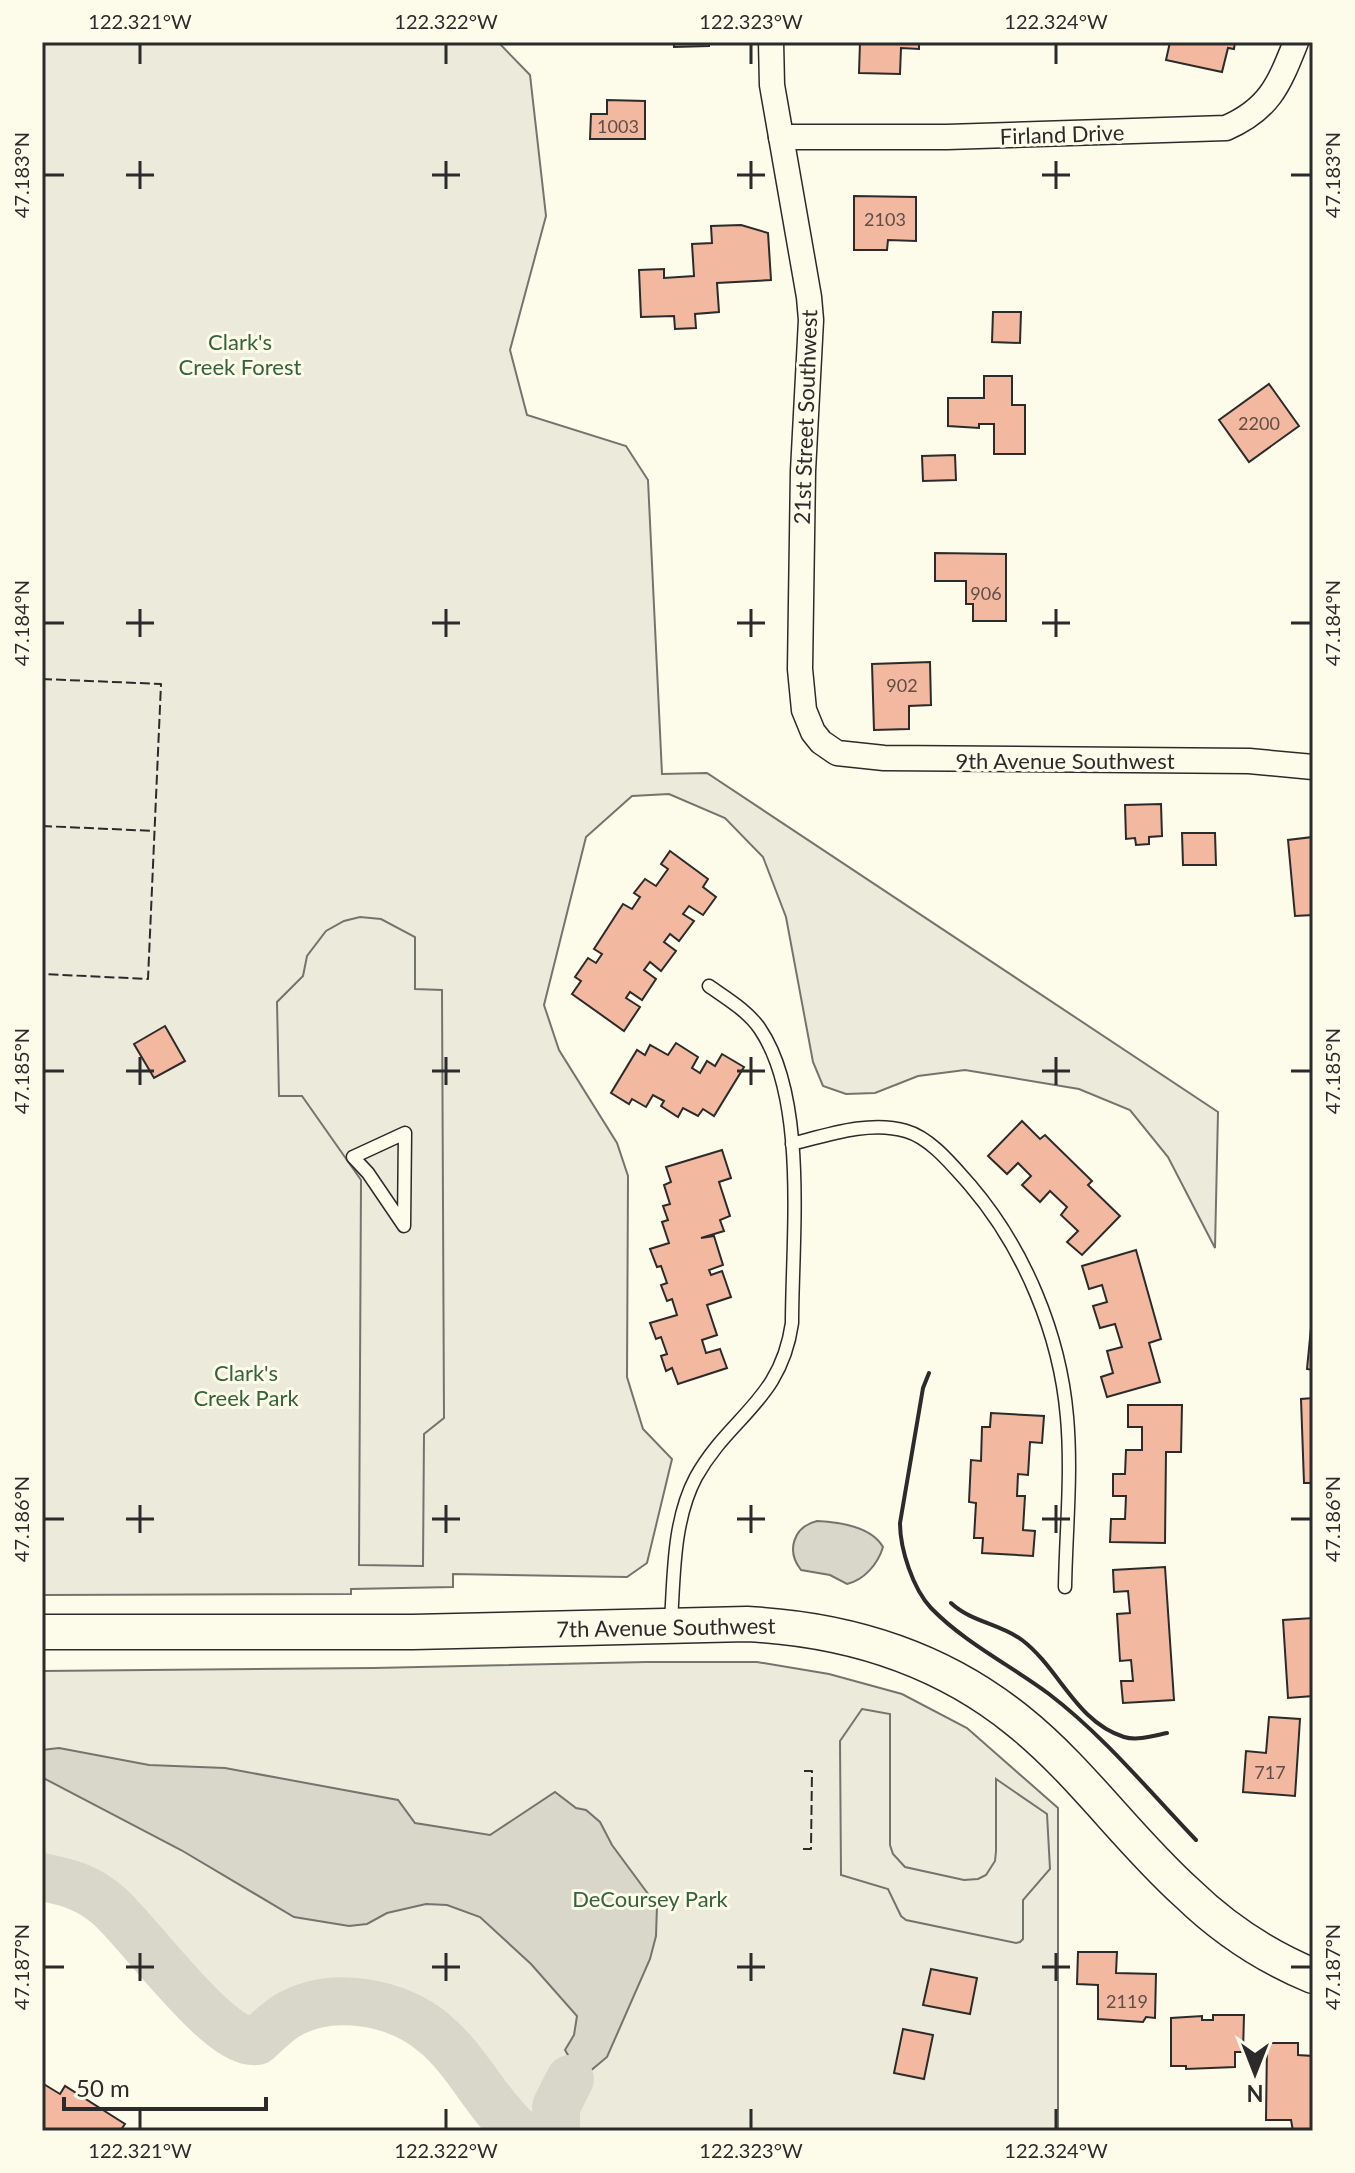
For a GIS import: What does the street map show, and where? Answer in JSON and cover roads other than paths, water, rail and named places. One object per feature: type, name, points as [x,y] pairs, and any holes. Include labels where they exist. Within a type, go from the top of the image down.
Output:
[{"type":"street","name":"21st Street Southwest","points":[[771,42],[772,85],[811,320],[803,471],[800,669],[804,710],[821,742]]},
{"type":"street","name":"Firland Drive","points":[[781,137],[947,137],[1226,128],[1247,119],[1266,102],[1279,85],[1296,42]]},
{"type":"street","name":"9th Avenue Southwest","points":[[821,742],[837,753],[884,758],[1249,761],[1313,767]]},
{"type":"street","name":"7th Avenue Southwest","points":[[42,1632],[413,1632],[747,1624],[796,1626],[892,1650],[935,1669],[1016,1719],[1058,1757],[1186,1893],[1258,1948],[1313,1976]]},
{"type":"lane","points":[[670,1625],[681,1516],[696,1478],[718,1446],[771,1385],[789,1345],[792,1323],[792,1144],[778,1064],[760,1028],[739,1007],[709,986]]},
{"type":"lane","points":[[792,1144],[840,1131],[878,1128],[907,1131],[952,1165],[1004,1232],[1029,1278],[1061,1375],[1067,1418],[1065,1587]]},
{"type":"lane","points":[[405,1133],[404,1226],[368,1173],[353,1157],[405,1133]]},
{"type":"waterway","points":[[42,1877],[78,1887],[109,1906],[202,2008],[223,2027],[242,2038],[257,2041],[290,2014],[326,2002],[345,2001],[384,2007],[419,2022],[446,2044],[517,2131]]},
{"type":"waterway","points":[[556,2131],[556,2107],[570,2079]]},
{"type":"park label","name":"Clark's Creek Forest","points":[[240,354]]},
{"type":"park label","name":"Clark's Creek Park","points":[[246,1384]]},
{"type":"park label","name":"DeCoursey Park","points":[[650,1898]]}]
